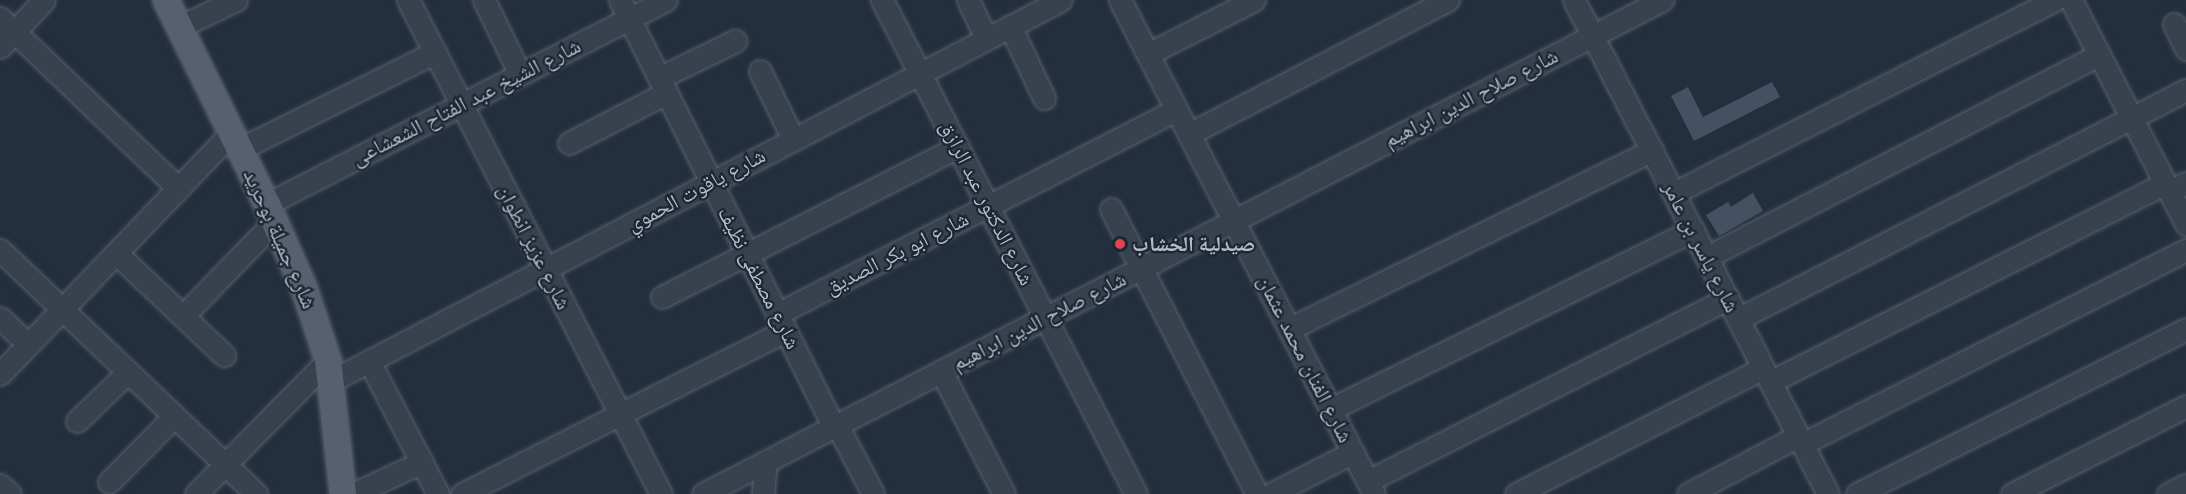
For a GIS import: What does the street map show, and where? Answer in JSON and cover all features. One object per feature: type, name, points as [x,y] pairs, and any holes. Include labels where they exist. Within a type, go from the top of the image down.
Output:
[{"type":"main road","name":"شارع جميلة بوحريد","points":[[166,0],[271,213],[304,288],[330,370],[343,494]]},
{"type":"street","points":[[44,0],[5,32],[178,188]]},
{"type":"street","points":[[180,27],[236,0]]},
{"type":"street","name":"شارع عزيز انطوان","points":[[408,0],[661,494]]},
{"type":"street","points":[[484,0],[520,74]]},
{"type":"street","name":"شارع الشيخ عبد الفتاح الشعشاعى","points":[[183,316],[271,213],[462,104],[520,74],[624,9],[666,0]]},
{"type":"street","name":"شارع الدكتور عبد الرازق","points":[[882,0],[1137,494]]},
{"type":"street","points":[[968,0],[986,38]]},
{"type":"street","name":"شارع الفنان محمد عثمان","points":[[1119,0],[1371,487]]},
{"type":"street","points":[[1148,54],[1254,0]]},
{"type":"street","points":[[1189,134],[1448,0]]},
{"type":"street","name":"شارع ياسر بن عامر","points":[[1575,0],[1828,494]]},
{"type":"street","name":"شارع صلاح الدين ابراهيم","points":[[704,494],[1662,0]]},
{"type":"street","points":[[1674,193],[2055,0]]},
{"type":"street","name":"شارع ياقوت الحموي","points":[[330,370],[370,363],[1010,26],[1048,3]]},
{"type":"street","points":[[2079,3],[2099,55],[2132,119],[2173,186],[2186,224]]},
{"type":"street","name":"شارع مصطفى نظيف","points":[[624,9],[781,323],[873,494]]},
{"type":"street","points":[[2174,24],[2186,49]]},
{"type":"street","points":[[1010,26],[1044,98]]},
{"type":"street","points":[[569,143],[735,41]]},
{"type":"street","points":[[0,374],[178,188],[236,141],[435,52]]},
{"type":"street","points":[[1707,257],[2099,55]]},
{"type":"street","points":[[760,71],[793,139]]},
{"type":"street","points":[[1738,319],[2186,90]]},
{"type":"street","name":"شارع ابو بكر الصديق","points":[[462,494],[620,414],[988,206],[1176,110]]},
{"type":"street","points":[[662,297],[958,147]]},
{"type":"street","points":[[1289,329],[1652,150]]},
{"type":"street","points":[[1515,494],[2173,186]]},
{"type":"street","points":[[1111,209],[1257,494]]},
{"type":"street","points":[[1331,409],[1693,230]]},
{"type":"street","points":[[0,250],[256,494]]},
{"type":"street","points":[[1688,494],[2186,250]]},
{"type":"street","points":[[116,253],[224,355]]},
{"type":"street","points":[[1371,487],[1728,298]]},
{"type":"street","points":[[0,318],[28,344]]},
{"type":"street","points":[[1857,494],[2186,329]]},
{"type":"street","points":[[370,363],[438,494]]},
{"type":"street","points":[[196,494],[224,464],[330,370]]},
{"type":"street","points":[[941,371],[1004,494]]},
{"type":"street","points":[[77,422],[128,372]]},
{"type":"street","points":[[2012,494],[2186,406]]},
{"type":"street","points":[[109,482],[174,416]]},
{"type":"street","points":[[1271,494],[1353,452]]},
{"type":"street","points":[[353,494],[422,462]]},
{"type":"street","points":[[763,494],[766,462]]},
{"type":"street","points":[[0,485],[10,494]]},
{"type":"street","points":[[2168,494],[2186,485]]},
{"type":"building","points":[[1772,82],[1780,97],[1694,141],[1671,96],[1688,87],[1703,117]]},
{"type":"building","points":[[1753,193],[1763,211],[1719,236],[1706,215],[1728,202],[1731,207]]},
{"type":"place","name":"صيدلية الخشاب","points":[[1120,244]]}]
